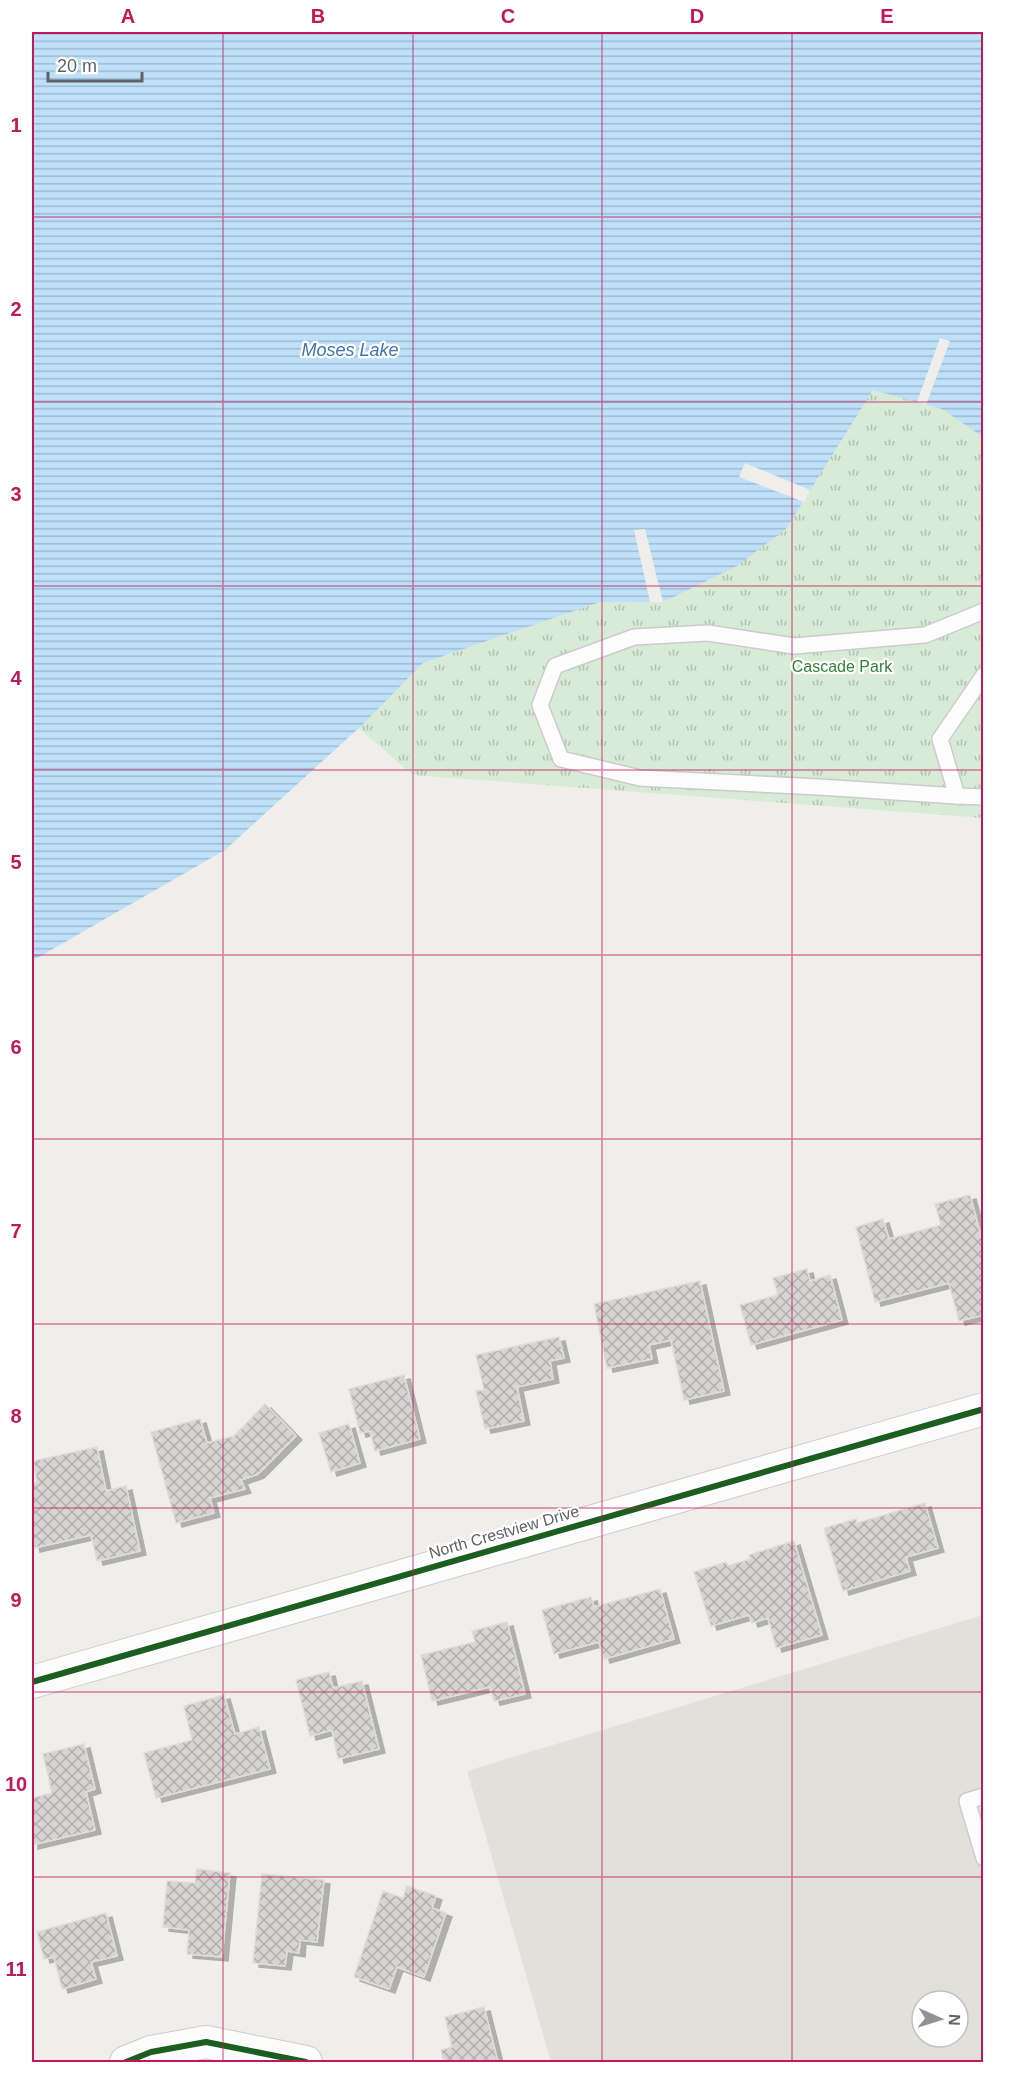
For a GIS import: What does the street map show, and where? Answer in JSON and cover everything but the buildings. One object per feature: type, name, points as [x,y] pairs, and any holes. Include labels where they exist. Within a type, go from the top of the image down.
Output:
[{"type":"street","name":"North Crestview Drive","points":[[32,1682],[984,1409]]},
{"type":"street","points":[[126,2062],[151,2052],[206,2042],[306,2062]]},
{"type":"lane","points":[[984,610],[925,634],[794,646],[708,633],[634,637],[555,666],[540,705],[561,759],[640,778],[984,797]]},
{"type":"lane","points":[[957,796],[940,739],[984,675]]},
{"type":"lane","points":[[984,1796],[967,1801],[984,1858]]},
{"type":"shaded area","points":[[983,1615],[983,2062],[551,2062],[467,1771]]},
{"type":"green space","name":"Cascade Park","points":[[873,389],[942,408],[983,437],[983,818],[413,775],[356,726],[423,663],[600,602],[663,602],[786,529]]},
{"type":"water","name":"Moses Lake","points":[[32,32],[983,32],[983,437],[942,409],[873,390],[786,529],[737,566],[663,602],[600,602],[423,663],[360,727],[225,850],[32,961]]},
{"type":"pier","points":[[940,338],[950,341],[926,405],[917,402]]},
{"type":"pier","points":[[745,463],[810,490],[804,502],[739,477]]},
{"type":"pier","points":[[645,529],[663,602],[650,602],[634,530]]},
{"type":"cycle path","points":[[32,1682],[984,1409]]},
{"type":"cycle path","points":[[126,2062],[151,2052],[206,2042],[306,2062]]}]
